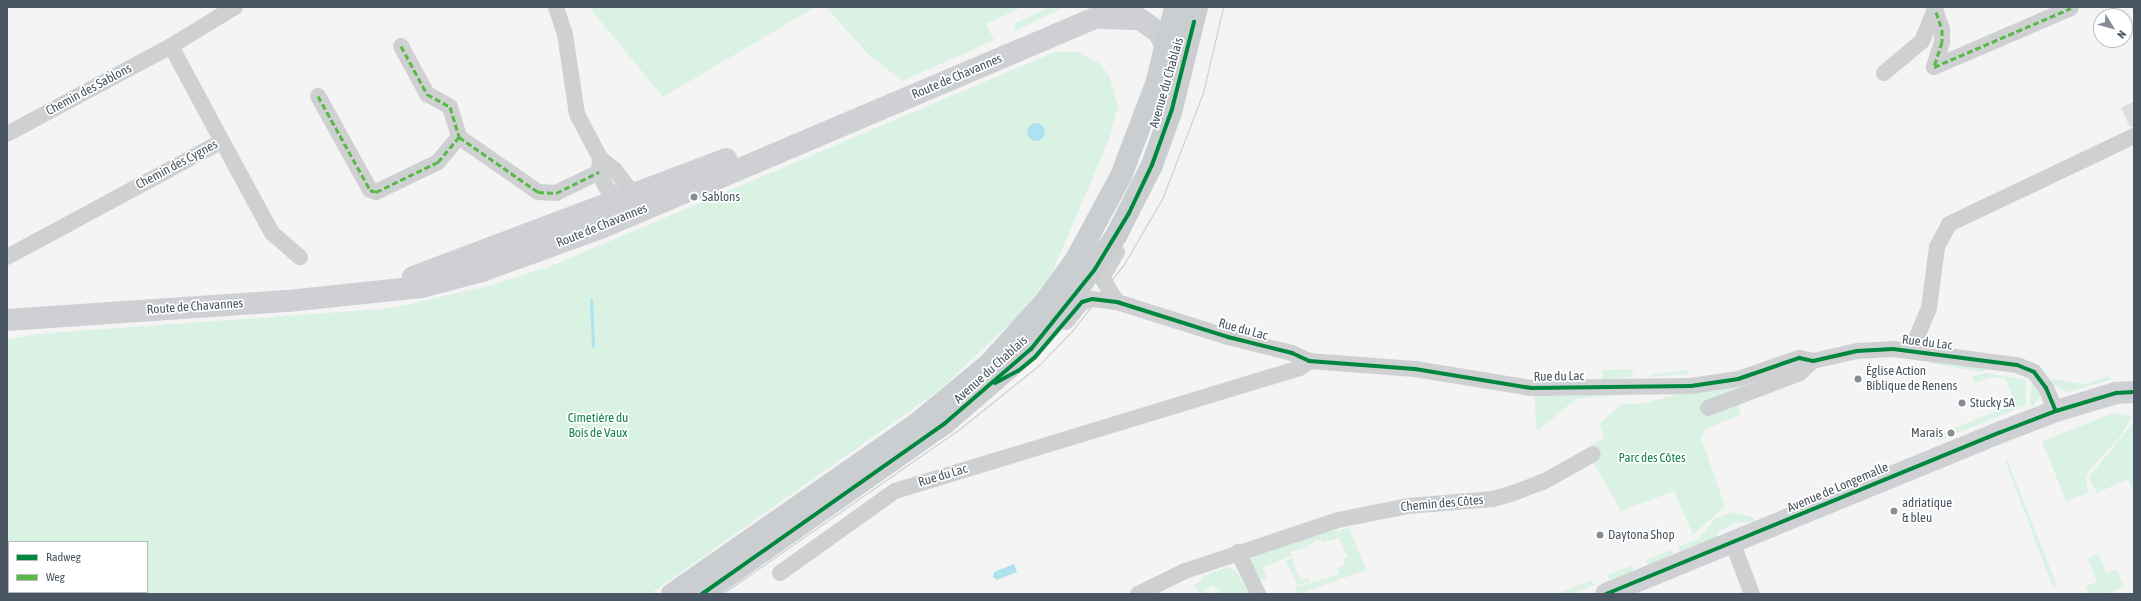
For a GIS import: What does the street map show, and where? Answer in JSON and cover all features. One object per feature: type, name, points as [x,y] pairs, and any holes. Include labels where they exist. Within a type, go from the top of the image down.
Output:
[{"type":"main road","name":"Route de Chavannes","points":[[383,289],[596,207],[621,192],[715,170],[793,146],[1099,18],[1121,7]]},
{"type":"main road","name":"Avenue du Chablais","points":[[672,594],[914,426],[989,364],[1021,330],[1075,260],[1121,176],[1141,129],[1166,46],[1175,7]]},
{"type":"main road","name":"Avenue du Chablais","points":[[702,594],[883,469],[995,383],[1030,349],[1058,317],[1095,269],[1129,213],[1172,110],[1197,7]]},
{"type":"main road","points":[[1099,18],[1140,19],[1159,33],[1166,46]]},
{"type":"main road","name":"Route de Chavannes","points":[[7,320],[288,301],[383,289],[421,287],[482,271],[575,238],[715,170]]},
{"type":"main road","points":[[2056,411],[2116,393],[2134,392]]},
{"type":"main road","name":"Avenue de Longemalle","points":[[1606,594],[1733,544],[1877,481],[2056,411]]},
{"type":"street","points":[[222,141],[171,46],[235,7]]},
{"type":"street","points":[[556,7],[565,34],[577,114],[600,165],[621,192]]},
{"type":"street","points":[[1936,10],[1942,29],[1942,42],[1934,67],[2071,8]]},
{"type":"street","points":[[1884,73],[1922,41],[1936,10]]},
{"type":"street","name":"Chemin des Sablons","points":[[7,134],[171,46]]},
{"type":"street","points":[[401,46],[427,94],[450,108],[459,137],[538,192],[556,193],[600,165]]},
{"type":"street","points":[[318,96],[370,190],[376,192],[438,162],[459,137]]},
{"type":"street","points":[[1911,351],[1929,308],[1932,266],[1939,242],[1949,224],[2134,136]]},
{"type":"street","name":"Chemin des Cygnes","points":[[7,257],[222,141],[272,233],[300,257]]},
{"type":"street","name":"Route de Chavannes","points":[[482,271],[511,252],[618,211],[621,192]]},
{"type":"street","points":[[1117,302],[1102,278],[1125,240],[1129,213]]},
{"type":"street","name":"Rue du Lac","points":[[995,383],[1018,371],[1035,356],[1082,302],[1092,299],[1117,302],[1228,337],[1292,353],[1309,361],[1415,369],[1531,388],[1691,386],[1738,379],[1799,358],[1813,361],[1857,351],[1911,351],[2017,365],[2034,372],[2046,388],[2056,411]]},
{"type":"street","name":"Rue du Lac","points":[[780,574],[895,491],[1300,368],[1309,361]]},
{"type":"street","points":[[1708,408],[1800,373],[1813,361]]},
{"type":"street","name":"Chemin des Côtes","points":[[1138,594],[1185,571],[1238,552],[1345,518],[1408,506],[1493,499],[1543,482],[1593,454]]},
{"type":"street","points":[[1733,544],[1752,594]]},
{"type":"street","points":[[1238,552],[1258,594]]},
{"type":"green space","points":[[589,7],[815,7],[663,97]]},
{"type":"green space","points":[[826,7],[1022,7],[986,24],[994,40],[902,81],[867,53]]},
{"type":"green space","points":[[1049,7],[1065,7],[1013,32],[1016,23]]},
{"type":"green space","name":"Cimetière du Bois de Vaux","points":[[1055,52],[1076,52],[1098,62],[1109,75],[1118,107],[1108,142],[1051,275],[1016,318],[938,391],[650,594],[7,594],[7,340],[37,334],[393,308],[488,286],[549,267]]},
{"type":"green space","points":[[1929,360],[1987,369],[1982,372],[1928,363]]},
{"type":"green space","points":[[1634,369],[1630,377],[1602,380],[1602,370]]},
{"type":"green space","points":[[1688,370],[1688,374],[1647,377],[1653,374]]},
{"type":"green space","points":[[1987,373],[2026,380],[2026,405],[1938,441],[1936,435],[2015,404],[2006,379],[1992,377],[1974,383],[1973,376]]},
{"type":"green space","points":[[2107,377],[2113,379],[2069,392],[2059,389],[2051,381],[2053,379],[2086,384]]},
{"type":"green space","points":[[2032,378],[2041,394],[2032,407],[2030,402]]},
{"type":"green space","name":"Parc des Côtes","points":[[1739,387],[1731,390],[1741,414],[1706,429],[1701,438],[1725,506],[1693,535],[1674,491],[1621,511],[1594,463],[1592,444],[1604,438],[1600,423],[1622,404],[1647,403],[1680,393]]},
{"type":"green space","points":[[1618,391],[1610,396],[1576,399],[1537,431],[1534,392]]},
{"type":"green space","points":[[2114,413],[2132,417],[2121,436],[2089,470],[2086,478],[2088,493],[2066,501],[2042,441]]},
{"type":"green space","points":[[2134,422],[2134,494],[2128,479],[2097,493],[2089,477]]},
{"type":"green space","points":[[2005,460],[2007,460],[2057,586],[2053,588]]},
{"type":"green space","points":[[1733,512],[1752,517],[1755,523],[1738,522],[1719,531],[1715,538],[1681,554],[1678,547],[1698,539],[1716,518]]},
{"type":"green space","points":[[1349,528],[1366,570],[1298,594],[1295,587],[1324,579],[1326,584],[1325,579],[1339,574],[1337,567],[1345,565],[1343,559],[1348,557],[1339,538],[1323,542],[1321,539],[1307,546],[1308,553],[1306,547],[1290,552],[1291,556],[1263,567],[1267,580],[1257,579],[1251,557],[1318,534]]},
{"type":"green space","points":[[1671,550],[1674,557],[1648,566],[1645,560]]},
{"type":"green space","points":[[2099,554],[2106,573],[2117,569],[2124,587],[2104,594],[2088,594],[2085,587],[2097,582],[2088,558]]},
{"type":"green space","points":[[1292,558],[1300,580],[1308,578],[1310,582],[1297,585],[1286,561]]},
{"type":"green space","points":[[1633,565],[1633,574],[1610,581],[1607,575]]},
{"type":"green space","points":[[1227,567],[1236,571],[1249,594],[1223,594],[1211,585],[1202,594],[1194,587],[1193,585],[1203,580],[1202,577]]},
{"type":"green space","points":[[1592,580],[1594,585],[1570,594],[1557,594]]},
{"type":"water","points":[[1032,123],[1040,123],[1045,128],[1043,139],[1040,141],[1032,141],[1027,136],[1027,128]]},
{"type":"water","points":[[590,299],[593,299],[595,347],[592,348]]},
{"type":"water","points":[[1014,564],[1017,572],[997,580],[993,577],[994,572]]},
{"type":"building","points":[[2134,101],[2134,127],[2130,127],[2121,108]]},
{"type":"tram line","points":[[722,594],[962,427],[1038,366],[1072,331],[1124,264],[1162,199],[1203,93],[1223,7]]},
{"type":"marked path","points":[[1936,12],[1942,29],[1942,42],[1934,67],[2071,8]]},
{"type":"marked path","points":[[401,46],[427,94],[450,107],[459,137]]},
{"type":"marked path","points":[[318,96],[370,190],[376,192],[438,162],[459,137],[538,192],[556,193],[599,172]]},
{"type":"cycle path","points":[[702,594],[944,424],[1031,349],[1095,269],[1129,213],[1152,165],[1172,109],[1194,22]]},
{"type":"cycle path","points":[[995,383],[1018,371],[1035,357],[1082,302],[1092,299],[1117,302],[1228,337],[1292,353],[1309,361],[1415,369],[1531,388],[1691,386],[1738,379],[1799,358],[1813,361],[1857,351],[1893,349],[2017,365],[2034,372],[2046,388],[2056,411]]},
{"type":"cycle path","points":[[1606,594],[2001,432],[2056,411],[2116,393],[2134,392]]},
{"type":"place","name":"Sablons","points":[[694,197]]},
{"type":"place","name":"Église Action Biblique de Renens","points":[[1858,379]]},
{"type":"place","name":"Stucky SA","points":[[1962,403]]},
{"type":"place","name":"Marais","points":[[1951,433]]},
{"type":"place","name":"adriatique & bleu","points":[[1894,511]]},
{"type":"place","name":"Daytona Shop","points":[[1600,535]]}]
